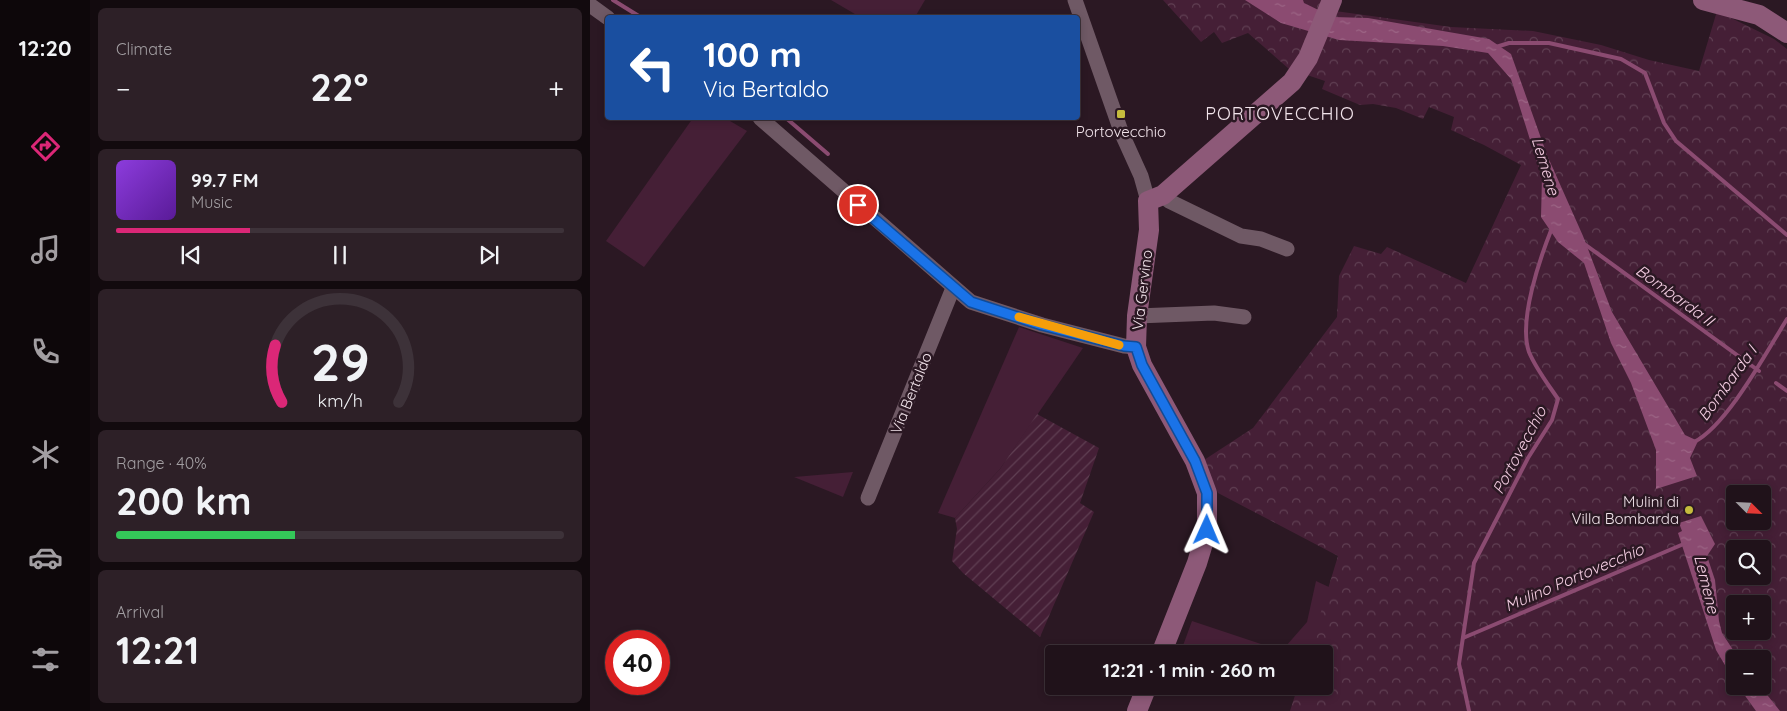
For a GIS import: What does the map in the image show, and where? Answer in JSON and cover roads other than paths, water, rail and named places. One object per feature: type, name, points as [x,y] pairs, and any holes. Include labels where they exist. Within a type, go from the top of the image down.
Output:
[{"type":"street","points":[[1075,0],[1155,198]]},
{"type":"street","points":[[1703,0],[1759,16],[1787,32]]},
{"type":"street","points":[[1155,198],[1292,82],[1308,58],[1331,4]]},
{"type":"street","points":[[590,6],[605,16]]},
{"type":"street","points":[[762,120],[971,302],[1042,325],[1130,347]]},
{"type":"street","points":[[1155,198],[1169,201],[1241,236],[1261,238],[1287,249]]},
{"type":"street","name":"Via Gervino","points":[[1155,198],[1137,316],[1130,347],[1142,365],[1195,461],[1207,493],[1207,530],[1164,645]]},
{"type":"street","name":"Via Bertaldo","points":[[868,498],[953,288]]},
{"type":"street","points":[[1137,316],[1214,313],[1244,317]]},
{"type":"street","points":[[1137,711],[1144,695]]},
{"type":"water","name":"Lemene","points":[[1245,0],[1303,0],[1304,3],[1333,17],[1368,18],[1489,39],[1511,54],[1547,155],[1583,236],[1612,312],[1685,435],[1698,441],[1690,458],[1697,476],[1656,489],[1656,450],[1631,383],[1611,343],[1584,263],[1558,242],[1541,217],[1542,178],[1511,79],[1488,53],[1443,46],[1339,40],[1281,23]]},
{"type":"water","name":"Lemene","points":[[1701,516],[1715,544],[1707,556],[1715,580],[1722,633],[1733,650],[1726,650],[1726,667],[1716,650],[1678,533],[1682,531],[1679,523]]},
{"type":"water","points":[[1744,695],[1767,695],[1780,711],[1756,711]]},
{"type":"waterway","points":[[613,0],[637,15]]},
{"type":"waterway","points":[[1496,47],[1509,43],[1549,43],[1621,59],[1645,73],[1664,123],[1676,141],[1787,235]]},
{"type":"waterway","points":[[788,120],[828,154]]},
{"type":"waterway","name":"Portovecchio","points":[[1469,711],[1459,664],[1474,563],[1528,458],[1552,420],[1558,399],[1532,358],[1526,339],[1528,307],[1537,272],[1552,228]]},
{"type":"waterway","name":"Bombarda II","points":[[1583,243],[1759,371]]},
{"type":"waterway","name":"Bombarda I","points":[[1694,442],[1720,421],[1733,404],[1787,319]]},
{"type":"waterway","name":"Bombarda II","points":[[1776,383],[1787,391]]},
{"type":"waterway","name":"Mulino Portovecchio","points":[[1463,638],[1686,543]]},
{"type":"place","name":"Portovecchio","points":[[1121,114]]},
{"type":"place","name":"Mulini di Villa Bombarda","points":[[1689,510]]},
{"type":"district","name":"PORTOVECCHIO","points":[[1280,113]]}]
